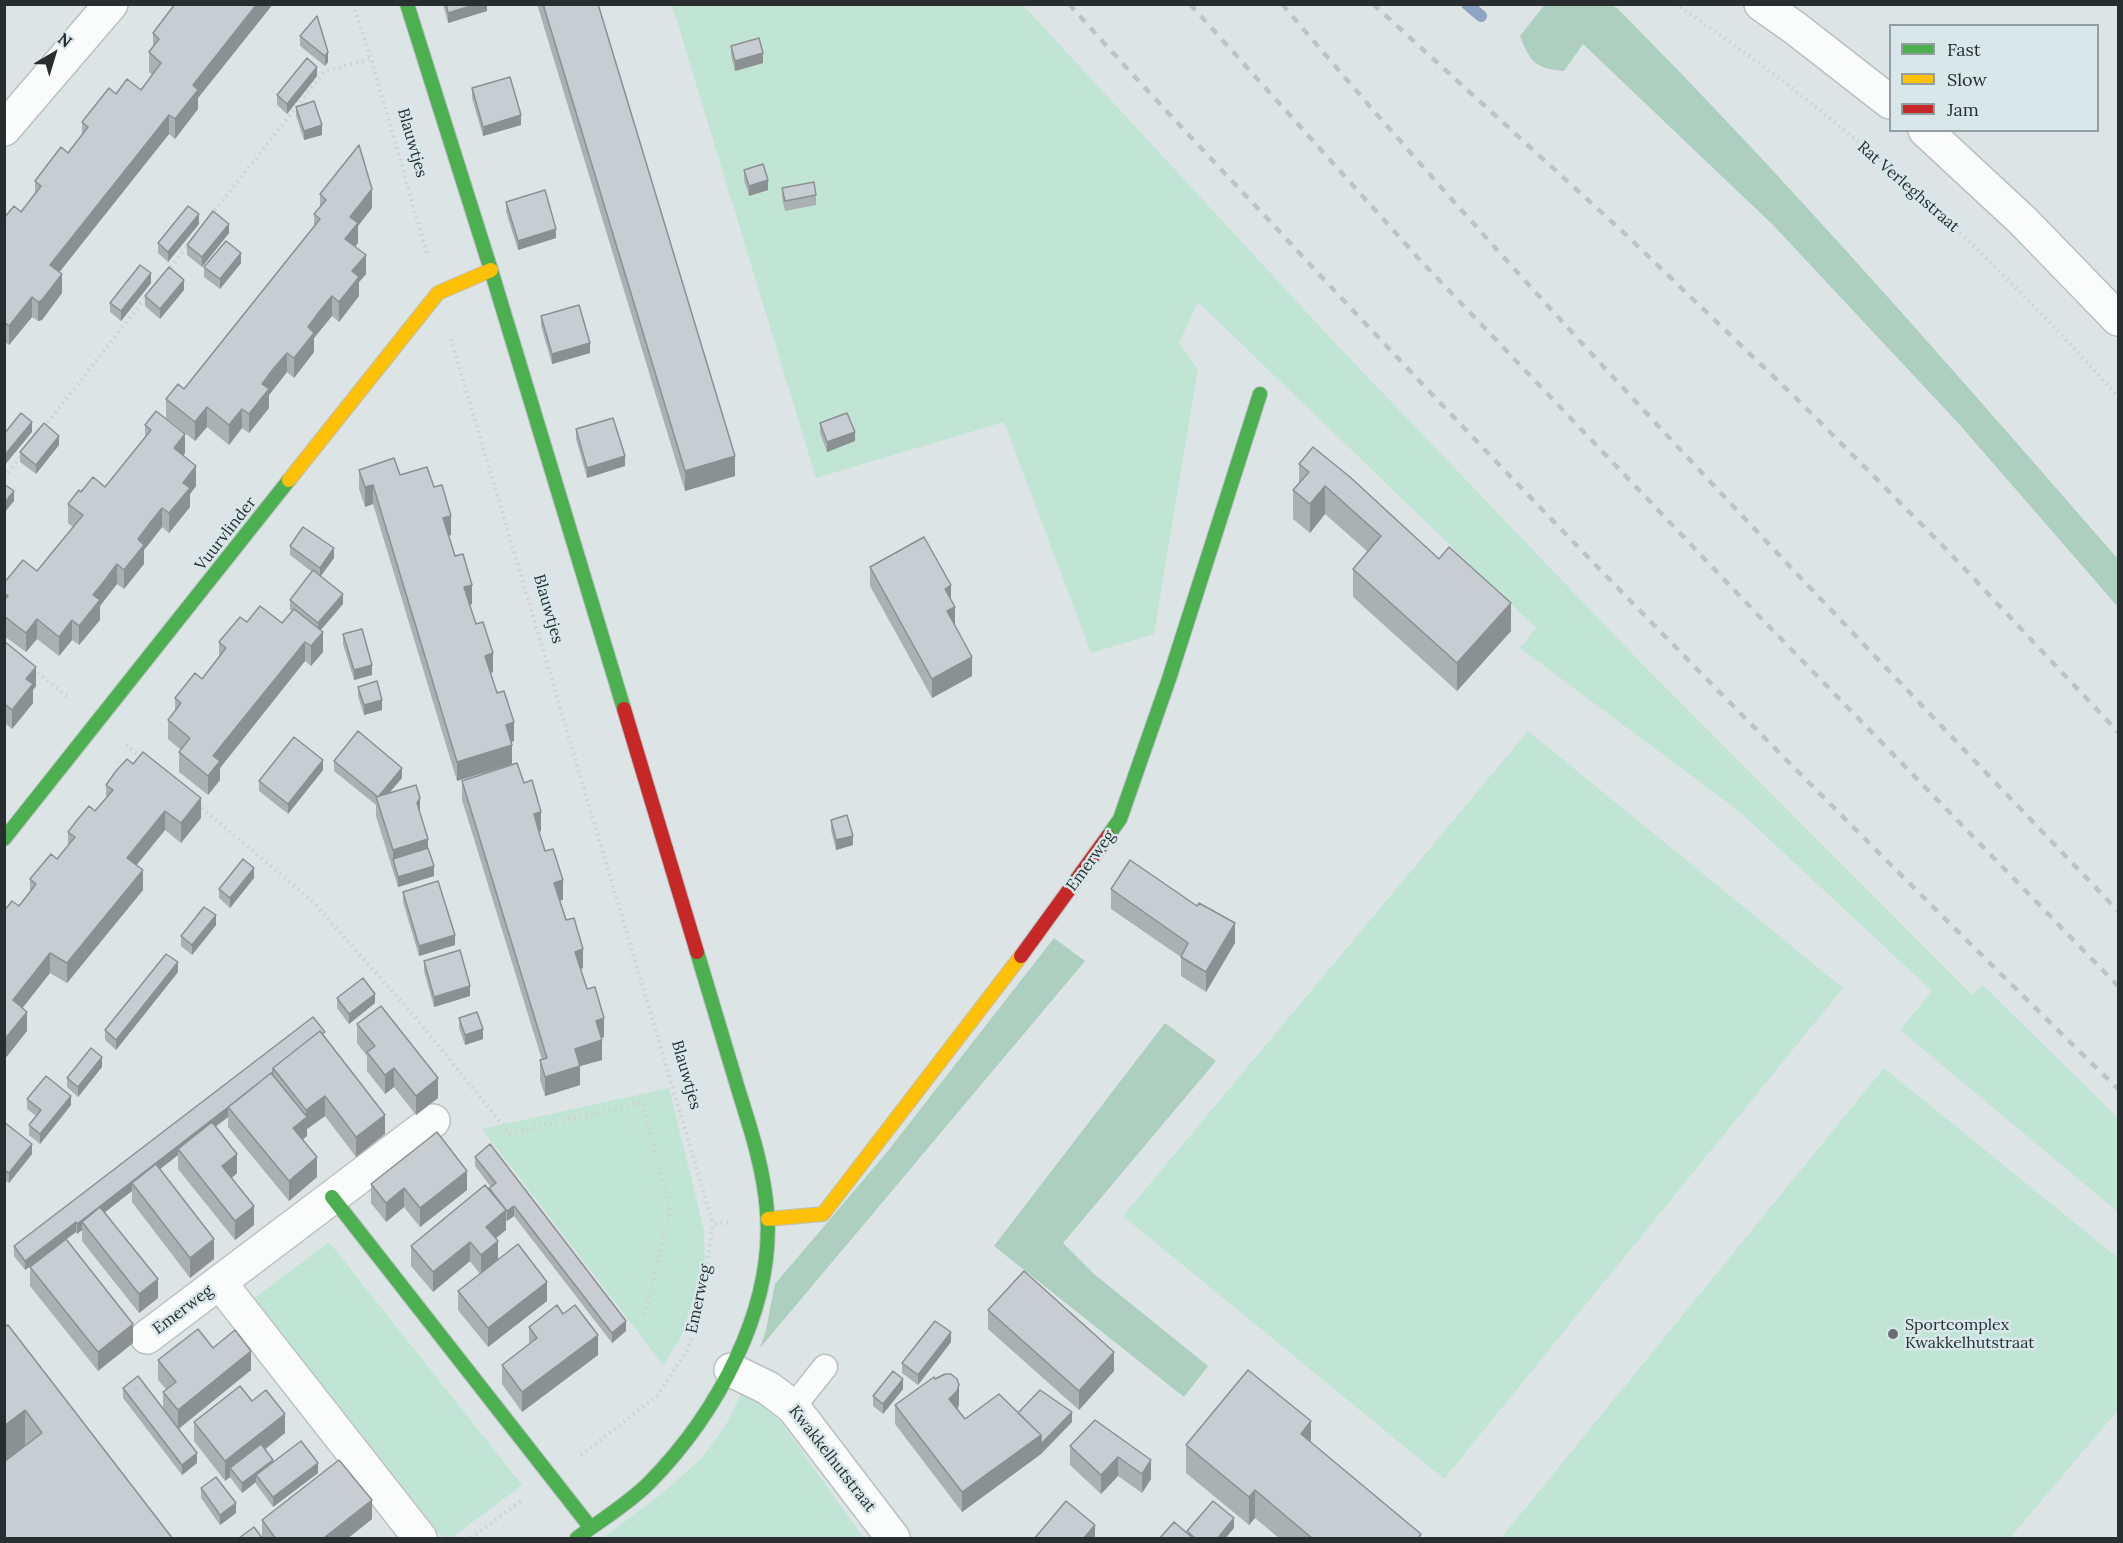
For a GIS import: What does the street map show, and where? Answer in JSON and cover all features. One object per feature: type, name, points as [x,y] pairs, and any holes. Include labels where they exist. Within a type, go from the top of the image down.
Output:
[{"type":"street","points":[[7,122],[111,4]]},
{"type":"street","points":[[407,4],[491,270],[751,1130],[762,1175],[768,1219],[766,1258],[758,1296],[746,1334],[715,1401],[672,1459],[647,1485],[577,1539]]},
{"type":"street","points":[[1761,4],[1889,101]]},
{"type":"street","points":[[1927,132],[2023,221],[2118,319]]},
{"type":"street","name":"Vuurvlinder","points":[[4,839],[438,293],[491,270]]},
{"type":"street","name":"Emerweg","points":[[768,1219],[823,1214],[1042,928],[1120,819],[1169,679],[1260,394]]},
{"type":"street","name":"Emerweg","points":[[147,1338],[433,1121]]},
{"type":"street","points":[[332,1197],[591,1528]]},
{"type":"street","name":"Emerweg","points":[[220,1283],[420,1539]]},
{"type":"street","name":"Kwakkelhutstraat","points":[[731,1370],[768,1388],[793,1407],[893,1539]]},
{"type":"lane","points":[[793,1407],[825,1367]]},
{"type":"path","name":"Blauwtjes","points":[[353,4],[713,1224]]},
{"type":"path","name":"Rat Verleghstraat","points":[[1675,4],[1768,70],[1914,191],[2019,289],[2118,397]]},
{"type":"path","points":[[208,219],[325,71],[371,59]]},
{"type":"path","points":[[165,274],[194,237]]},
{"type":"path","points":[[41,431],[150,293]]},
{"type":"path","points":[[4,477],[26,449]]},
{"type":"path","points":[[30,666],[152,766]]},
{"type":"path","points":[[196,803],[311,900],[416,1018],[510,1134],[642,1102],[670,1210],[644,1316]]},
{"type":"path","points":[[713,1224],[768,1219]]},
{"type":"path","name":"Emerweg","points":[[471,1539],[657,1396],[688,1349],[699,1314],[713,1224]]},
{"type":"green space","points":[[1547,4],[1610,5],[1617,8],[1809,210],[2118,559],[2118,607],[1959,424],[1774,226],[1583,44],[1564,71],[1540,66],[1527,52],[1520,36]]},
{"type":"green space","points":[[672,5],[1023,5],[1336,344],[1642,664],[1972,995],[1983,985],[2118,1118],[2118,1212],[1900,1030],[1932,991],[1741,813],[1520,648],[1536,628],[1198,302],[1179,343],[1198,369],[1154,634],[1091,653],[1004,422],[816,478]]},
{"type":"green space","points":[[1528,731],[1843,988],[1444,1479],[1123,1216]]},
{"type":"green space","points":[[1054,938],[1085,961],[760,1348],[775,1284],[887,1152]]},
{"type":"green space","points":[[1165,1023],[1216,1061],[1063,1243],[1094,1274],[1208,1366],[1184,1397],[994,1246]]},
{"type":"green space","name":"Sportcomplex Kwakkelhutstraat","points":[[1884,1068],[2118,1258],[2118,1410],[2010,1538],[1501,1538]]},
{"type":"green space","points":[[669,1088],[704,1230],[705,1263],[680,1340],[663,1365],[482,1129]]},
{"type":"green space","points":[[329,1242],[522,1485],[451,1538],[443,1538],[254,1298]]},
{"type":"green space","points":[[744,1388],[781,1422],[862,1536],[860,1538],[603,1538],[659,1496],[703,1457],[728,1421]]},
{"type":"building","points":[[175,4],[257,4],[193,85],[198,90],[175,119],[169,115],[50,265],[62,274],[42,300],[38,302],[32,297],[9,326],[4,322],[4,218],[14,206],[21,212],[41,186],[35,181],[61,147],[68,153],[88,127],[82,122],[109,88],[116,94],[127,79],[141,90],[161,63],[149,52],[159,39],[153,33]]},
{"type":"building","points":[[446,4],[477,4],[448,13]]},
{"type":"building","points":[[543,4],[598,4],[735,456],[685,471]]},
{"type":"building","points":[[317,16],[328,52],[325,56],[300,36]]},
{"type":"building","points":[[759,38],[763,53],[735,61],[731,46]]},
{"type":"building","points":[[307,58],[317,67],[287,104],[277,95]]},
{"type":"building","points":[[510,77],[521,115],[483,127],[472,88]]},
{"type":"building","points":[[314,101],[322,125],[304,131],[296,107]]},
{"type":"building","points":[[359,145],[372,189],[350,217],[358,223],[345,239],[366,255],[352,271],[359,277],[339,302],[332,296],[319,312],[308,327],[314,333],[294,358],[287,353],[274,368],[262,384],[269,389],[249,414],[242,409],[229,425],[207,407],[195,422],[166,399],[178,384],[184,389],[320,219],[314,214],[326,200],[320,194]]},
{"type":"building","points":[[763,164],[768,180],[749,186],[744,170]]},
{"type":"building","points":[[814,182],[816,195],[785,201],[782,188]]},
{"type":"building","points":[[545,190],[556,229],[518,241],[506,202]]},
{"type":"building","points":[[188,206],[199,214],[168,252],[158,243]]},
{"type":"building","points":[[213,211],[229,224],[202,257],[187,245]]},
{"type":"building","points":[[226,241],[241,253],[220,279],[204,267]]},
{"type":"building","points":[[140,265],[151,273],[121,311],[110,303]]},
{"type":"building","points":[[169,267],[184,280],[160,309],[145,296]]},
{"type":"building","points":[[579,305],[590,343],[552,354],[541,316]]},
{"type":"building","points":[[156,411],[185,434],[174,448],[196,466],[183,483],[190,488],[169,513],[162,508],[138,539],[144,545],[124,570],[117,564],[93,595],[100,600],[79,626],[72,620],[59,637],[37,619],[26,633],[4,616],[4,600],[8,596],[4,593],[4,583],[23,560],[37,571],[83,515],[68,504],[93,477],[105,487],[151,430],[145,425]]},
{"type":"building","points":[[21,413],[32,422],[4,456],[4,434]]},
{"type":"building","points":[[847,413],[855,432],[827,442],[820,423]]},
{"type":"building","points":[[613,418],[625,456],[587,468],[576,429]]},
{"type":"building","points":[[44,423],[59,436],[36,465],[20,452]]},
{"type":"building","points":[[1313,447],[1350,477],[1439,559],[1449,547],[1511,603],[1457,663],[1353,569],[1381,536],[1325,486],[1310,504],[1293,490],[1309,472],[1299,464]]},
{"type":"building","points":[[394,458],[400,475],[427,467],[434,487],[442,485],[451,516],[443,518],[455,556],[463,554],[472,585],[464,587],[476,624],[483,622],[493,653],[485,656],[497,693],[504,691],[514,722],[506,725],[512,745],[457,762],[373,485],[365,487],[359,470]]},
{"type":"building","points":[[4,484],[14,491],[4,503]]},
{"type":"building","points":[[303,527],[334,548],[320,568],[290,546]]},
{"type":"building","points":[[924,537],[951,585],[945,589],[955,607],[947,611],[972,657],[932,679],[870,567]]},
{"type":"building","points":[[313,570],[343,594],[318,623],[290,600]]},
{"type":"building","points":[[260,606],[282,623],[294,609],[323,632],[311,646],[305,642],[213,756],[220,761],[208,776],[179,752],[190,738],[168,720],[181,703],[175,698],[195,673],[202,679],[226,648],[219,642],[240,617],[247,622]]},
{"type":"building","points":[[362,629],[372,665],[354,670],[343,634]]},
{"type":"building","points":[[4,641],[36,667],[26,679],[33,684],[12,710],[6,705],[4,707]]},
{"type":"building","points":[[377,681],[382,700],[364,705],[358,687]]},
{"type":"building","points":[[358,731],[402,768],[378,797],[334,761]]},
{"type":"building","points":[[294,737],[323,760],[288,804],[259,781]]},
{"type":"building","points":[[143,752],[201,798],[181,823],[165,811],[127,858],[143,870],[67,963],[50,953],[13,1000],[27,1012],[4,1040],[4,911],[12,901],[19,906],[36,884],[30,879],[51,854],[57,859],[75,837],[68,832],[78,819],[89,806],[95,811],[113,790],[106,785],[116,771],[127,759],[133,764]]},
{"type":"building","points":[[517,763],[524,783],[532,780],[541,812],[534,814],[539,832],[545,851],[553,849],[563,880],[554,883],[566,920],[574,918],[583,949],[575,952],[587,989],[595,987],[604,1018],[596,1021],[602,1040],[575,1049],[580,1066],[545,1077],[540,1060],[547,1058],[462,781]]},
{"type":"building","points":[[416,785],[420,798],[417,803],[428,839],[393,850],[376,797]]},
{"type":"building","points":[[847,815],[853,836],[836,840],[831,820]]},
{"type":"building","points":[[428,848],[434,866],[398,877],[393,859]]},
{"type":"building","points":[[243,859],[254,868],[230,898],[219,889]]},
{"type":"building","points":[[1130,860],[1197,906],[1199,903],[1235,923],[1206,972],[1181,957],[1188,943],[1111,889]]},
{"type":"building","points":[[438,881],[455,935],[419,946],[403,892]]},
{"type":"building","points":[[204,907],[216,915],[192,945],[181,936]]},
{"type":"building","points":[[460,950],[470,986],[434,997],[424,961]]},
{"type":"building","points":[[166,954],[178,962],[116,1040],[105,1030]]},
{"type":"building","points":[[363,978],[375,994],[349,1014],[337,998]]},
{"type":"building","points":[[381,1006],[438,1078],[416,1096],[394,1068],[385,1075],[367,1052],[375,1046],[357,1024]]},
{"type":"building","points":[[477,1012],[483,1029],[465,1035],[459,1018]]},
{"type":"building","points":[[313,1017],[325,1032],[322,1034],[320,1031],[273,1068],[271,1074],[77,1224],[76,1222],[25,1261],[14,1246]]},
{"type":"building","points":[[320,1031],[385,1115],[356,1137],[325,1096],[306,1110],[273,1068]]},
{"type":"building","points":[[91,1048],[102,1057],[78,1087],[67,1078]]},
{"type":"building","points":[[271,1073],[307,1117],[293,1128],[317,1157],[289,1181],[228,1107]]},
{"type":"building","points":[[46,1076],[71,1096],[40,1134],[29,1125],[41,1110],[27,1099]]},
{"type":"building","points":[[4,1122],[32,1144],[9,1173],[4,1170]]},
{"type":"building","points":[[212,1122],[237,1154],[222,1166],[254,1206],[235,1221],[178,1149]]},
{"type":"building","points":[[437,1132],[467,1171],[420,1208],[404,1188],[386,1203],[371,1184]]},
{"type":"building","points":[[490,1144],[626,1321],[612,1333],[514,1206],[507,1211],[489,1188],[496,1183],[475,1157]]},
{"type":"building","points":[[156,1164],[214,1239],[190,1258],[132,1183]]},
{"type":"building","points":[[485,1185],[506,1210],[486,1227],[498,1241],[481,1255],[470,1242],[433,1272],[411,1246]]},
{"type":"building","points":[[100,1207],[158,1279],[139,1294],[82,1222]]},
{"type":"building","points":[[66,1239],[133,1324],[98,1352],[30,1267]]},
{"type":"building","points":[[518,1244],[547,1282],[488,1328],[458,1291]]},
{"type":"building","points":[[1024,1271],[1114,1352],[1079,1391],[988,1310]]},
{"type":"building","points":[[557,1305],[563,1314],[575,1305],[598,1335],[522,1392],[502,1365],[537,1338],[529,1327]]},
{"type":"building","points":[[935,1321],[951,1332],[918,1375],[902,1363]]},
{"type":"building","points":[[8,1325],[173,1539],[4,1539],[4,1462],[42,1433],[25,1410],[4,1426],[4,1327]]},
{"type":"building","points":[[198,1329],[213,1348],[235,1330],[251,1351],[178,1410],[163,1392],[176,1382],[158,1360]]},
{"type":"building","points":[[1248,1370],[1311,1421],[1301,1434],[1421,1534],[1418,1539],[1313,1539],[1255,1490],[1249,1497],[1186,1445]]},
{"type":"building","points":[[893,1371],[903,1379],[883,1404],[873,1396]]},
{"type":"building","points":[[951,1374],[957,1379],[959,1385],[957,1391],[949,1399],[965,1419],[999,1394],[1041,1435],[962,1492],[895,1405],[934,1377],[935,1379]]},
{"type":"building","points":[[138,1376],[197,1453],[182,1465],[123,1388]]},
{"type":"building","points":[[240,1386],[252,1401],[266,1390],[285,1414],[225,1461],[194,1422]]},
{"type":"building","points":[[1040,1390],[1072,1412],[1041,1444],[1041,1435],[1018,1413]]},
{"type":"building","points":[[1095,1420],[1151,1460],[1142,1474],[1118,1457],[1101,1475],[1070,1446]]},
{"type":"building","points":[[301,1441],[318,1463],[273,1497],[256,1475]]},
{"type":"building","points":[[261,1444],[273,1460],[242,1483],[230,1468]]},
{"type":"building","points":[[339,1460],[372,1500],[325,1537],[326,1539],[276,1539],[262,1520]]},
{"type":"building","points":[[216,1477],[236,1503],[220,1515],[201,1488]]},
{"type":"building","points":[[1066,1501],[1095,1525],[1083,1539],[1034,1539]]},
{"type":"building","points":[[1213,1501],[1234,1518],[1217,1539],[1196,1539],[1187,1531]]},
{"type":"building","points":[[1174,1522],[1194,1539],[1159,1539]]},
{"type":"building","points":[[254,1527],[263,1539],[239,1539],[239,1538]]},
{"type":"waterway","points":[[1467,4],[1481,16]]},
{"type":"railway","points":[[1069,4],[1369,328],[1580,549],[1793,767],[2118,1089]]},
{"type":"railway","points":[[1190,4],[1420,260],[1757,614],[2118,986]]},
{"type":"railway","points":[[1282,4],[1485,236],[1693,464],[2118,911]]},
{"type":"railway","points":[[1373,4],[1622,231],[1802,404],[1946,549],[2118,732]]},
{"type":"traffic: fast","points":[[407,4],[491,270],[624,709]]},
{"type":"traffic: fast","points":[[1108,836],[1120,819],[1169,679],[1260,394]]},
{"type":"traffic: fast","points":[[4,839],[289,480]]},
{"type":"traffic: fast","points":[[577,1538],[641,1491],[674,1456],[697,1426],[736,1358],[751,1322],[761,1285],[767,1248],[767,1211],[763,1180],[697,952]]},
{"type":"traffic: fast","points":[[332,1197],[591,1528]]},
{"type":"traffic: slow","points":[[289,480],[438,293],[491,270]]},
{"type":"traffic: slow","points":[[768,1219],[823,1214],[1021,956]]},
{"type":"traffic: jam","points":[[624,709],[697,952]]},
{"type":"traffic: jam","points":[[1021,956],[1108,836]]},
{"type":"place","name":"Sportcomplex Kwakkelhutstraat","points":[[1893,1334]]}]
